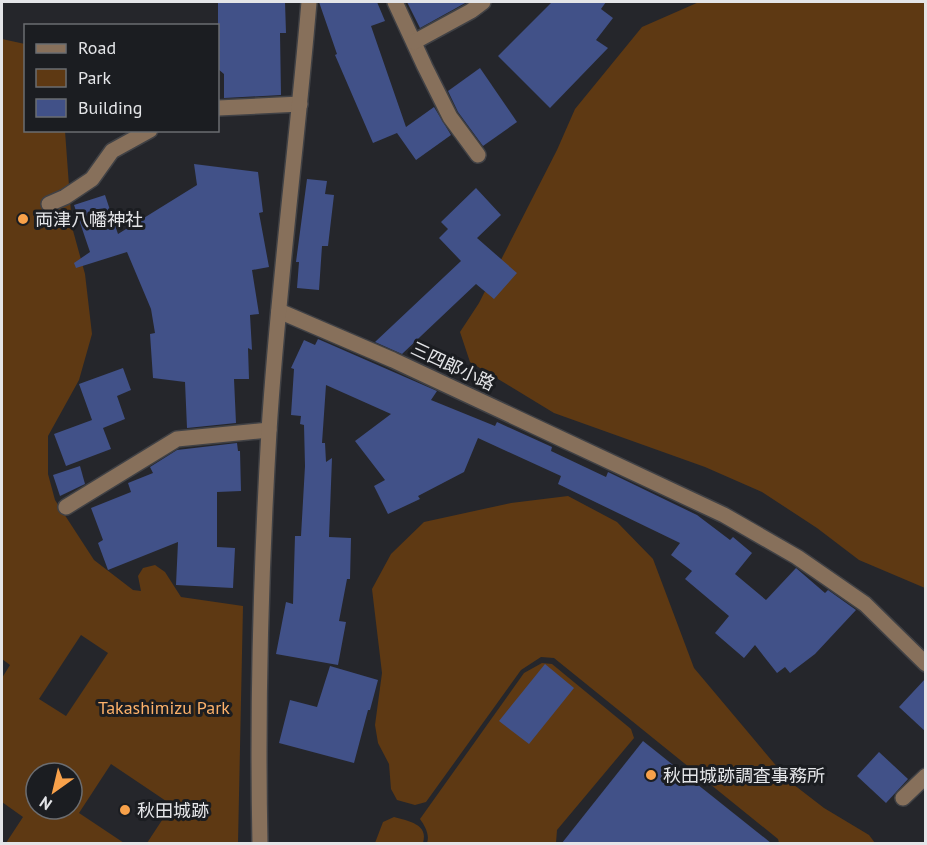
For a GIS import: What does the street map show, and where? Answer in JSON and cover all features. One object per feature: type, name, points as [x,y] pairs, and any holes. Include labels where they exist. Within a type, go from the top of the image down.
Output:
[{"type":"street","points":[[260,843],[262,565],[269,429],[309,2]]},
{"type":"street","points":[[395,2],[450,117],[478,155]]},
{"type":"street","points":[[414,42],[483,2]]},
{"type":"street","points":[[219,108],[300,104]]},
{"type":"street","points":[[49,204],[65,197],[92,178],[112,151],[146,132]]},
{"type":"street","name":"三四郎小路","points":[[279,311],[393,360],[724,515],[797,557],[864,604],[926,664]]},
{"type":"street","points":[[66,507],[177,439],[269,429]]},
{"type":"street","points":[[903,798],[926,776]]},
{"type":"green space","points":[[699,2],[925,2],[925,588],[859,560],[817,528],[762,492],[705,467],[554,413],[470,362],[460,332],[479,303],[557,150],[575,109],[642,27]]},
{"type":"green space","name":"Takashimizu Park","points":[[2,39],[24,44],[24,132],[65,132],[72,227],[85,274],[92,334],[79,380],[48,436],[48,474],[55,500],[94,560],[133,590],[141,591],[138,576],[143,568],[155,565],[165,572],[181,597],[243,606],[238,843],[147,843],[172,805],[111,764],[84,805],[84,761],[24,761],[24,821],[84,821],[84,816],[124,843],[6,843],[23,817],[2,802],[2,678],[10,665],[2,659]],"holes":[[[81,635],[108,653],[66,716],[39,699]]]},
{"type":"green space","points":[[568,496],[617,522],[653,559],[694,668],[789,781],[824,808],[869,835],[875,843],[779,843],[778,839],[554,658],[541,657],[521,670],[426,802],[415,805],[397,800],[391,789],[389,764],[378,743],[375,725],[382,673],[372,589],[391,554],[424,522],[511,503]]},
{"type":"green space","points":[[542,663],[552,664],[631,729],[634,738],[557,830],[556,843],[427,843],[427,834],[420,819],[524,673]]},
{"type":"green space","points":[[394,817],[420,827],[423,831],[423,843],[375,843],[383,822]]},
{"type":"building","points":[[218,2],[285,2],[286,33],[280,33],[281,95],[224,98],[224,74],[219,70]]},
{"type":"building","points":[[319,2],[377,2],[385,21],[371,26],[406,127],[434,107],[451,135],[416,160],[397,133],[373,143],[335,55],[337,54]]},
{"type":"building","points":[[407,2],[467,2],[420,28]]},
{"type":"building","points":[[552,2],[606,2],[601,9],[613,18],[596,40],[608,48],[550,108],[498,56]]},
{"type":"building","points":[[480,68],[517,122],[483,146],[458,112],[448,91]]},
{"type":"building","points":[[194,164],[258,172],[263,212],[259,213],[269,267],[252,270],[259,314],[250,315],[252,350],[248,348],[249,379],[234,379],[236,423],[187,428],[185,382],[153,378],[150,334],[155,333],[151,309],[127,252],[76,268],[74,263],[90,252],[74,205],[105,195],[118,234],[197,185]]},
{"type":"building","points":[[307,179],[327,181],[325,194],[334,195],[328,246],[322,246],[319,290],[297,288],[299,262],[296,262]]},
{"type":"building","points":[[476,188],[501,215],[477,238],[517,273],[494,299],[476,284],[402,354],[375,342],[461,261],[439,238],[448,229],[441,222]]},
{"type":"building","points":[[318,339],[437,391],[431,400],[495,426],[497,422],[552,447],[551,451],[606,477],[608,472],[697,515],[730,540],[733,537],[752,553],[735,574],[766,600],[796,568],[825,593],[828,590],[856,610],[815,654],[790,673],[785,667],[777,673],[755,645],[744,658],[715,633],[729,616],[685,579],[692,571],[671,555],[680,543],[558,484],[561,476],[478,438],[464,472],[418,496],[420,499],[388,514],[374,486],[385,480],[355,441],[391,414],[326,385],[322,443],[325,443],[326,462],[332,458],[329,537],[351,538],[350,579],[347,579],[339,621],[346,622],[338,665],[276,654],[286,602],[293,604],[295,536],[301,536],[305,466],[304,425],[300,424],[301,416],[291,415],[294,369],[291,368],[304,340],[315,345]]},
{"type":"building","points":[[123,368],[131,390],[117,396],[125,419],[103,428],[111,449],[66,466],[54,434],[92,420],[79,384]]},
{"type":"building","points":[[237,443],[238,451],[240,451],[241,491],[217,492],[217,547],[235,548],[233,588],[176,585],[178,542],[108,570],[98,543],[103,540],[91,508],[131,492],[128,483],[153,473],[150,467],[177,450]]},
{"type":"building","points":[[80,466],[85,484],[60,496],[53,475]]},
{"type":"building","points":[[545,664],[574,688],[529,744],[499,721]]},
{"type":"building","points":[[330,666],[378,680],[354,763],[279,743],[290,700],[317,707]]},
{"type":"building","points":[[926,678],[926,732],[899,707]]},
{"type":"building","name":"秋田城跡調査事務所","points":[[643,741],[771,843],[562,843]]},
{"type":"building","points":[[879,752],[908,779],[886,803],[857,776]]},
{"type":"place","name":"両津八幡神社","points":[[23,219]]},
{"type":"place","name":"秋田城跡調査事務所","points":[[651,775]]},
{"type":"place","name":"秋田城跡","points":[[125,810]]}]
